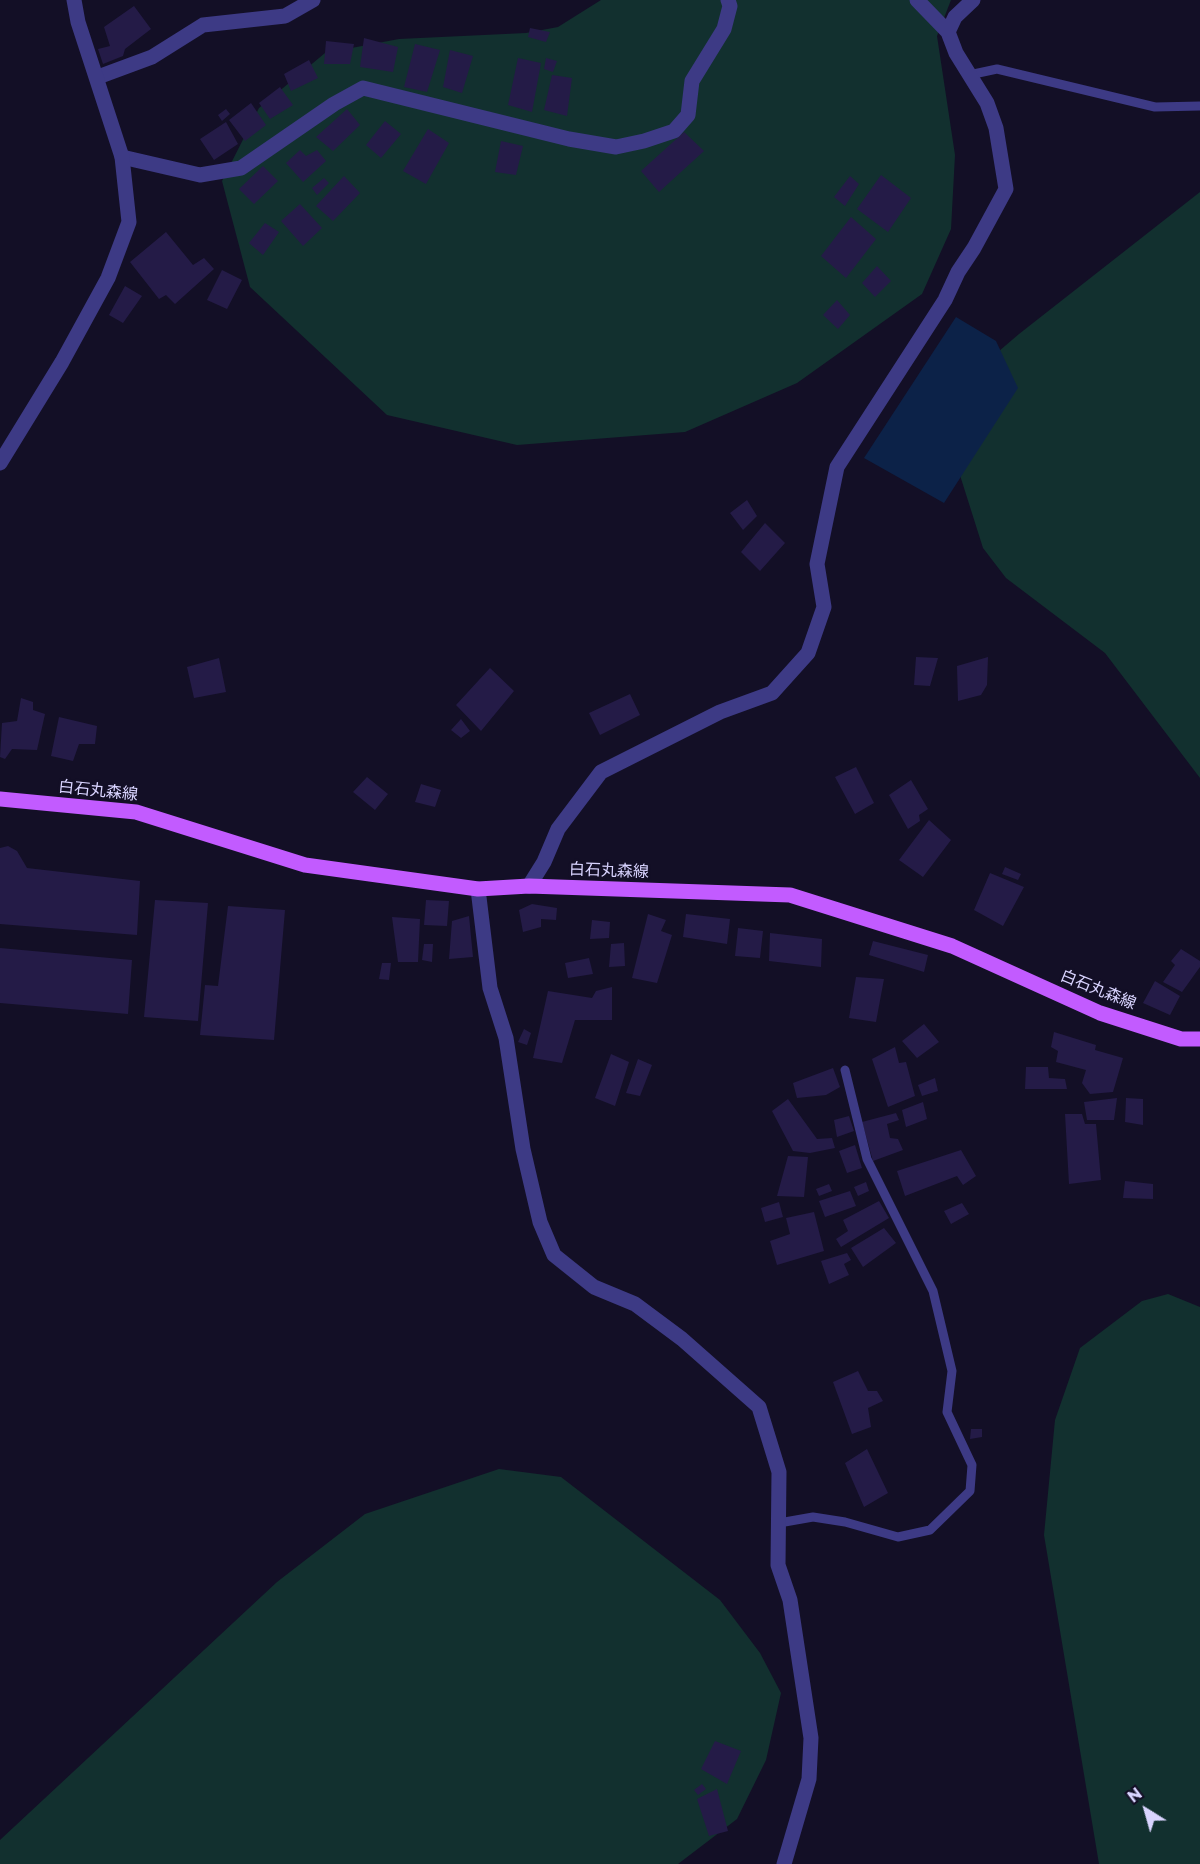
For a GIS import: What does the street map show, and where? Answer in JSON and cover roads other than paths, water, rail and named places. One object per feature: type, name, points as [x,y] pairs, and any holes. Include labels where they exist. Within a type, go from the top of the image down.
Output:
[{"type":"main road","name":"白石丸森線","points":[[0,799],[136,812],[304,865],[478,889],[529,886],[790,895],[952,946],[1100,1013],[1181,1039],[1200,1039]]},
{"type":"street","points":[[0,463],[62,362],[108,278],[129,222],[122,157],[98,77],[78,22],[74,0]]},
{"type":"street","points":[[98,77],[152,57],[203,25],[285,16],[314,0]]},
{"type":"street","points":[[122,157],[200,175],[241,168],[334,104],[363,88],[569,138],[616,147],[645,141],[674,131],[688,115],[692,81],[724,29],[730,6],[728,0]]},
{"type":"street","points":[[529,886],[544,862],[558,829],[601,772],[720,712],[772,693],[808,653],[824,608],[818,564],[837,467],[945,300],[958,272],[974,248],[1006,189],[996,128],[987,103],[956,53],[948,32],[917,0]]},
{"type":"street","points":[[948,32],[955,17],[973,0]]},
{"type":"street","points":[[478,889],[490,988],[506,1038],[523,1149],[540,1222],[554,1255],[594,1287],[635,1304],[682,1339],[759,1407],[779,1472],[778,1565],[790,1600],[811,1738],[809,1779],[784,1864]]},
{"type":"lane","points":[[969,75],[997,69],[1155,107],[1200,106]]},
{"type":"lane","points":[[779,1523],[813,1517],[845,1522],[898,1537],[930,1530],[970,1491],[972,1465],[947,1412],[952,1371],[933,1291],[867,1159],[845,1070]]},
{"type":"water","points":[[956,317],[996,341],[1018,388],[944,503],[864,458]]}]
